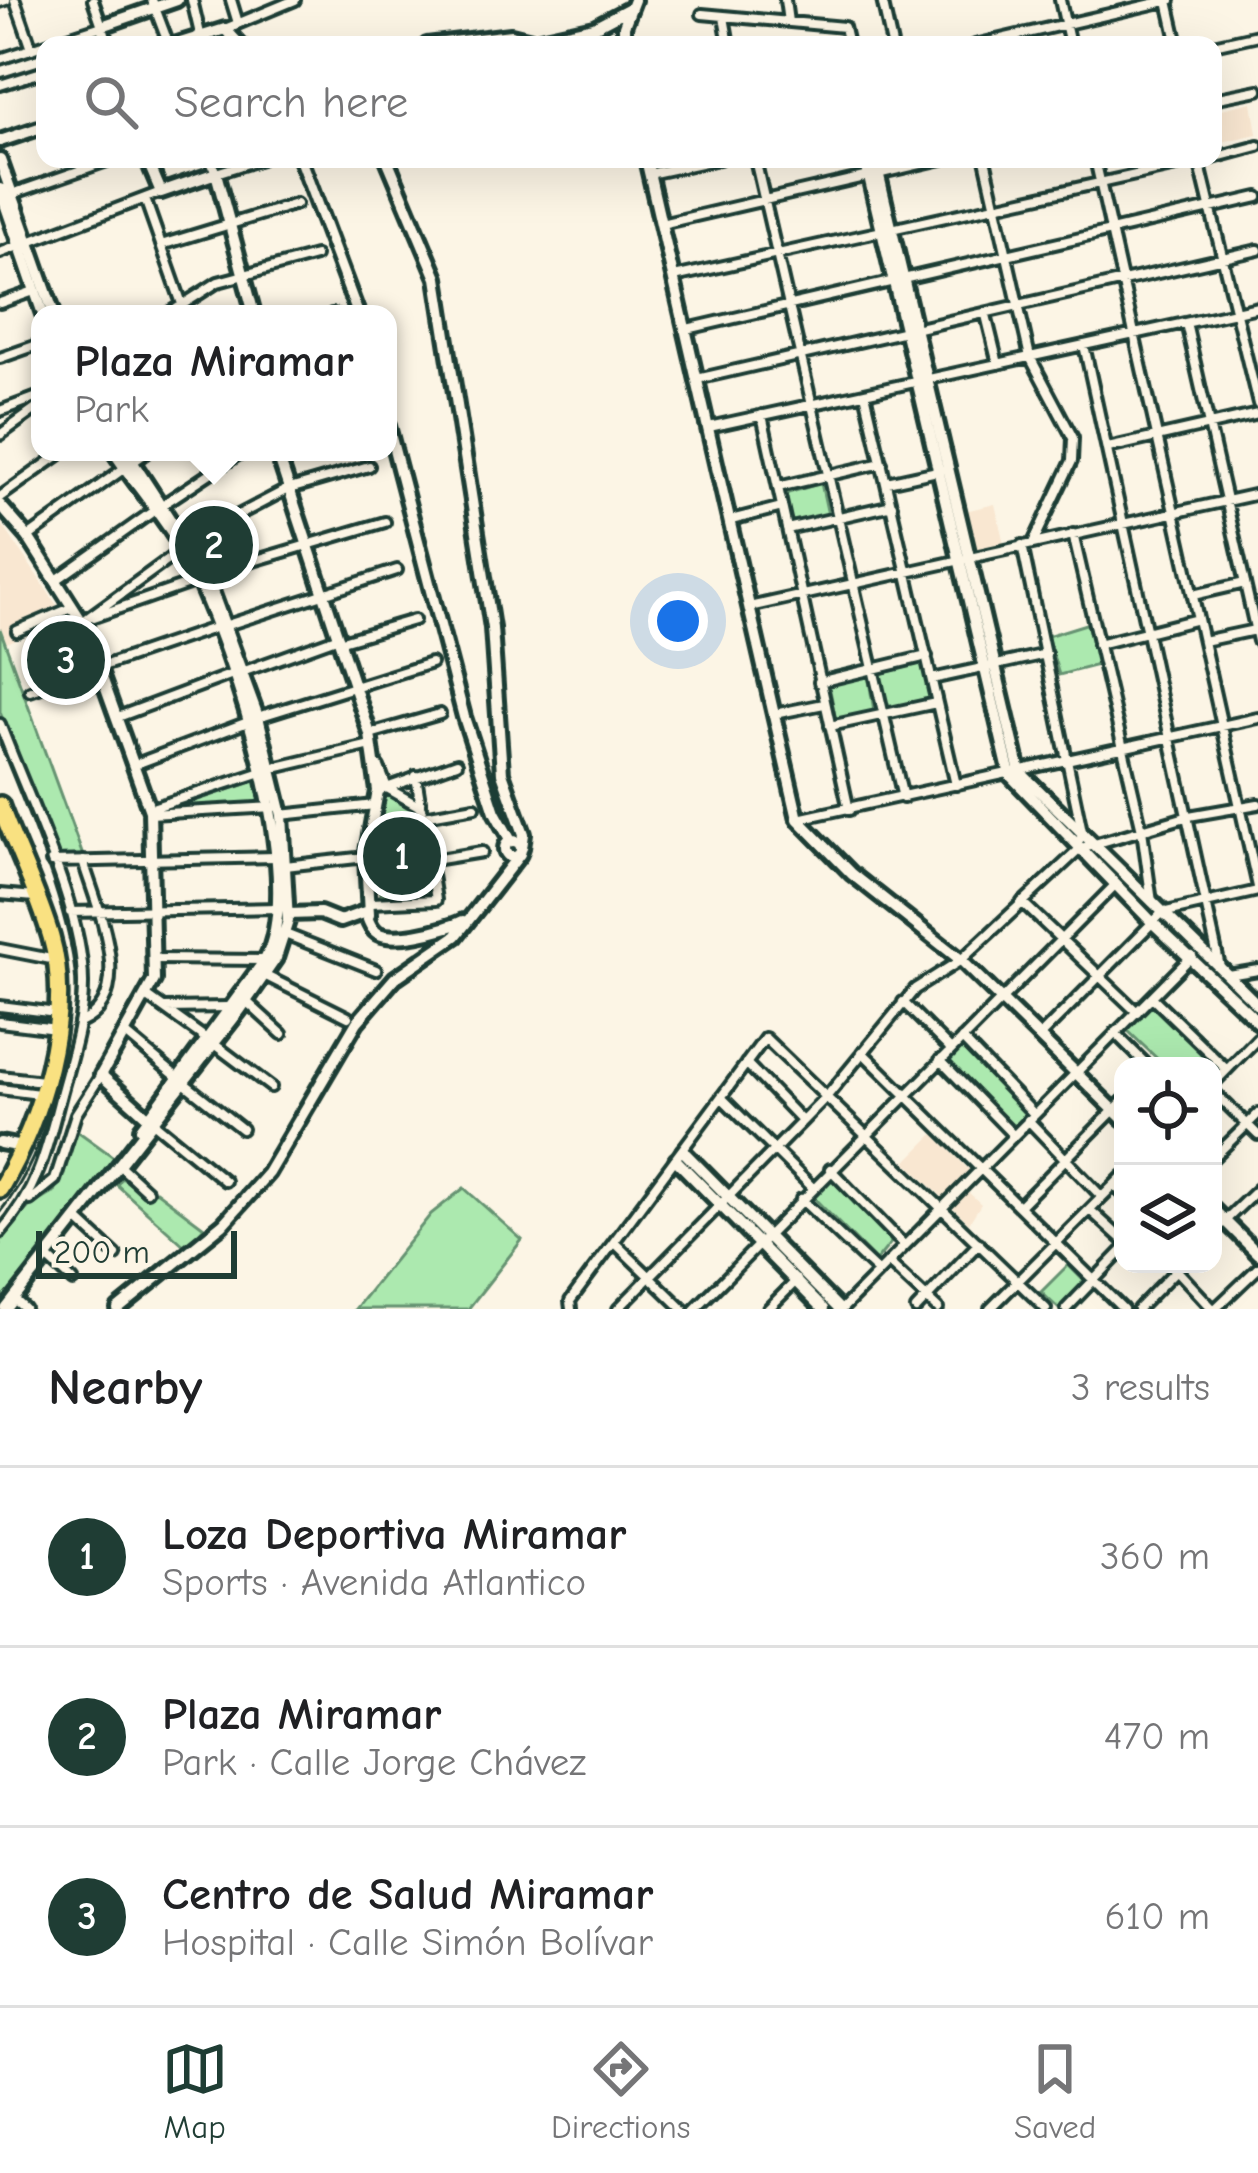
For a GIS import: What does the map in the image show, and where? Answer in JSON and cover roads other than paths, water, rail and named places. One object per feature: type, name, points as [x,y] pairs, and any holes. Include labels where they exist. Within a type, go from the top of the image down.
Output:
[{"type":"highway","points":[[0,805],[2,826],[32,897],[47,954],[53,1021],[37,1087],[0,1170]]},
{"type":"highway","points":[[0,1189],[12,1145]]},
{"type":"main road","points":[[105,36],[102,26],[153,4],[176,0]]},
{"type":"main road","points":[[551,36],[594,27],[632,4]]},
{"type":"main road","points":[[626,36],[632,4]]},
{"type":"main road","points":[[195,36],[225,29],[232,36]]},
{"type":"main road","points":[[0,141],[36,129]]},
{"type":"main road","points":[[0,160],[4,194],[50,305]]},
{"type":"main road","points":[[150,168],[161,193],[216,173],[252,305]]},
{"type":"main road","points":[[304,168],[355,305]]},
{"type":"main road","points":[[118,1309],[224,1224],[268,1172],[357,1022],[395,979],[446,945],[493,892],[521,825],[502,772],[492,628],[437,278],[391,168]]},
{"type":"main road","points":[[648,168],[798,819],[852,874],[961,960],[1114,1105]]},
{"type":"main road","points":[[870,168],[874,174]]},
{"type":"main road","points":[[874,168],[1015,773],[1152,922],[1258,1022]]},
{"type":"main road","points":[[24,244],[39,305]]},
{"type":"main road","points":[[397,460],[464,717],[501,826],[513,847]]},
{"type":"main road","points":[[10,1304],[149,1119],[246,1001],[285,934],[276,812],[253,720],[202,578],[128,461]]},
{"type":"main road","points":[[279,461],[358,686],[371,743],[380,795],[366,857],[373,929],[384,936],[440,932],[466,919]]},
{"type":"main road","points":[[0,501],[82,622],[136,764],[149,812],[155,959],[148,997],[100,1075],[149,1119]]},
{"type":"main road","points":[[1082,842],[1258,1006]]},
{"type":"main road","points":[[285,911],[320,913],[340,921],[370,909]]},
{"type":"main road","points":[[210,1041],[229,1007],[266,960],[285,911]]},
{"type":"main road","points":[[679,1155],[799,1278],[841,1309]]},
{"type":"main road","points":[[1224,1220],[1258,1254]]},
{"type":"main road","points":[[799,1278],[823,1309]]},
{"type":"street","points":[[15,0],[32,49]]},
{"type":"street","points":[[72,36],[102,26],[93,0]]},
{"type":"street","points":[[192,0],[200,34]]},
{"type":"street","points":[[231,0],[238,23]]},
{"type":"street","points":[[225,29],[295,0]]},
{"type":"street","points":[[785,0],[788,22]]},
{"type":"street","points":[[882,0],[890,36]]},
{"type":"street","points":[[1060,0],[1068,36]]},
{"type":"street","points":[[1014,36],[1169,0],[1176,36]]},
{"type":"street","points":[[153,4],[167,36]]},
{"type":"street","points":[[702,14],[844,27],[846,36]]},
{"type":"street","points":[[724,16],[727,36]]},
{"type":"street","points":[[1222,43],[1258,35]]},
{"type":"street","points":[[0,59],[36,48]]},
{"type":"street","points":[[0,85],[36,74]]},
{"type":"street","points":[[1222,97],[1258,90]]},
{"type":"street","points":[[1222,155],[1258,146]]},
{"type":"street","points":[[4,194],[85,168]]},
{"type":"street","points":[[214,168],[216,173],[232,168]]},
{"type":"street","points":[[649,174],[677,168]]},
{"type":"street","points":[[757,168],[903,798]]},
{"type":"street","points":[[661,224],[901,168]]},
{"type":"street","points":[[987,168],[1030,357],[1073,438],[1074,451],[1027,544],[1082,842]]},
{"type":"street","points":[[1097,168],[1258,889],[1207,903],[1158,908]]},
{"type":"street","points":[[674,277],[1164,168]]},
{"type":"street","points":[[1207,168],[1211,207],[1253,361],[1258,404]]},
{"type":"street","points":[[0,253],[161,193]]},
{"type":"street","points":[[687,329],[1258,197]]},
{"type":"street","points":[[145,199],[182,304],[246,272],[315,256]]},
{"type":"street","points":[[161,245],[296,204]]},
{"type":"street","points":[[697,379],[1258,250]]},
{"type":"street","points":[[0,303],[34,291]]},
{"type":"street","points":[[709,427],[1258,307]]},
{"type":"street","points":[[986,315],[998,364]]},
{"type":"street","points":[[1186,323],[1244,583],[1254,606],[1258,641]]},
{"type":"street","points":[[1084,345],[1224,972],[1258,970]]},
{"type":"street","points":[[0,358],[31,347]]},
{"type":"street","points":[[866,393],[956,785]]},
{"type":"street","points":[[0,410],[31,399]]},
{"type":"street","points":[[0,435],[31,413]]},
{"type":"street","points":[[1108,448],[1258,414]]},
{"type":"street","points":[[762,416],[849,810]]},
{"type":"street","points":[[0,501],[51,461]]},
{"type":"street","points":[[28,537],[128,461]]},
{"type":"street","points":[[54,582],[228,461]]},
{"type":"street","points":[[778,487],[882,463]]},
{"type":"street","points":[[82,622],[185,547],[286,490],[368,466]]},
{"type":"street","points":[[886,482],[944,470]]},
{"type":"street","points":[[749,608],[1258,494]]},
{"type":"street","points":[[787,529],[892,505]]},
{"type":"street","points":[[731,520],[783,507]]},
{"type":"street","points":[[82,622],[244,560],[385,522]]},
{"type":"street","points":[[224,524],[244,560]]},
{"type":"street","points":[[1040,1036],[1152,922],[1158,908],[1073,534]]},
{"type":"street","points":[[30,692],[325,589],[397,570]]},
{"type":"street","points":[[1193,595],[1244,583]]},
{"type":"street","points":[[16,632],[71,608]]},
{"type":"street","points":[[1098,644],[1198,619]]},
{"type":"street","points":[[118,717],[236,673],[414,620]]},
{"type":"street","points":[[1203,641],[1256,630]]},
{"type":"street","points":[[932,679],[1046,653]]},
{"type":"street","points":[[819,682],[926,656]]},
{"type":"street","points":[[136,764],[430,663]]},
{"type":"street","points":[[773,714],[824,704]]},
{"type":"street","points":[[830,726],[936,704]]},
{"type":"street","points":[[149,812],[269,770],[371,743],[440,714]]},
{"type":"street","points":[[798,819],[1258,718]]},
{"type":"street","points":[[0,724],[70,912],[83,970],[79,1024],[42,1168],[28,1200],[0,1233]]},
{"type":"street","points":[[149,812],[276,812],[380,795],[416,776],[458,763]]},
{"type":"street","points":[[370,909],[436,900],[416,776]]},
{"type":"street","points":[[380,795],[424,813],[475,807]]},
{"type":"street","points":[[618,1309],[828,1095],[903,1002],[961,960],[1082,842],[1258,804]]},
{"type":"street","points":[[433,860],[482,853]]},
{"type":"street","points":[[51,862],[366,857]]},
{"type":"street","points":[[79,1024],[102,1007],[110,987],[100,911],[83,861]]},
{"type":"street","points":[[695,1309],[1117,883]]},
{"type":"street","points":[[0,893],[32,897]]},
{"type":"street","points":[[1022,902],[1137,1012]]},
{"type":"street","points":[[70,912],[285,911]]},
{"type":"street","points":[[285,934],[376,970]]},
{"type":"street","points":[[0,949],[47,954]]},
{"type":"street","points":[[841,1309],[1192,956]]},
{"type":"street","points":[[155,959],[266,960]]},
{"type":"street","points":[[265,975],[348,1017]]},
{"type":"street","points":[[148,997],[271,1087]]},
{"type":"street","points":[[1152,997],[1226,1069]]},
{"type":"street","points":[[246,1001],[282,1034]]},
{"type":"street","points":[[903,1002],[951,1050]]},
{"type":"street","points":[[0,1006],[53,1021]]},
{"type":"street","points":[[165,1008],[229,1007]]},
{"type":"street","points":[[0,1022],[53,1021]]},
{"type":"street","points":[[1115,1033],[1139,1057]]},
{"type":"street","points":[[127,1035],[242,1129]]},
{"type":"street","points":[[1222,1075],[1258,1038]]},
{"type":"street","points":[[571,1305],[746,1063],[769,1039],[1046,1309]]},
{"type":"street","points":[[962,1039],[1064,1160],[1101,1196]]},
{"type":"street","points":[[862,1052],[1123,1309]]},
{"type":"street","points":[[940,1060],[1013,1135]]},
{"type":"street","points":[[746,1063],[802,1121]]},
{"type":"street","points":[[28,1200],[48,1191],[55,1180],[76,1114],[100,1075]]},
{"type":"street","points":[[0,1076],[37,1087]]},
{"type":"street","points":[[0,1089],[37,1087]]},
{"type":"street","points":[[721,1097],[813,1188]]},
{"type":"street","points":[[1222,1098],[1258,1135]]},
{"type":"street","points":[[1222,1149],[1258,1114]]},
{"type":"street","points":[[1019,1206],[1114,1115]]},
{"type":"street","points":[[149,1119],[225,1181]]},
{"type":"street","points":[[117,1163],[147,1191]]},
{"type":"street","points":[[830,1169],[903,1244]]},
{"type":"street","points":[[990,1309],[1114,1185]]},
{"type":"street","points":[[1224,1220],[1258,1189]]},
{"type":"street","points":[[801,1199],[878,1272]]},
{"type":"street","points":[[1090,1210],[1114,1232]]},
{"type":"street","points":[[76,1218],[116,1255]]},
{"type":"street","points":[[916,1309],[979,1243]]},
{"type":"street","points":[[616,1244],[682,1309]]},
{"type":"street","points":[[46,1257],[73,1281]]},
{"type":"street","points":[[1066,1309],[1114,1259]]},
{"type":"street","points":[[888,1262],[938,1309]]},
{"type":"street","points":[[1182,1273],[1214,1309],[1258,1268]]},
{"type":"street","points":[[1138,1309],[1170,1273]]},
{"type":"street","points":[[768,1309],[799,1278]]},
{"type":"street","points":[[10,1304],[25,1309]]},
{"type":"railway","points":[[0,744],[59,900],[76,990],[68,1044],[44,1129],[26,1172],[0,1212]]},
{"type":"place","name":"Plaza Miramar","points":[[214,545]]},
{"type":"place","name":"Centro de Salud Miramar","points":[[66,660]]},
{"type":"place","name":"Loza Deportiva Miramar","points":[[402,856]]}]
